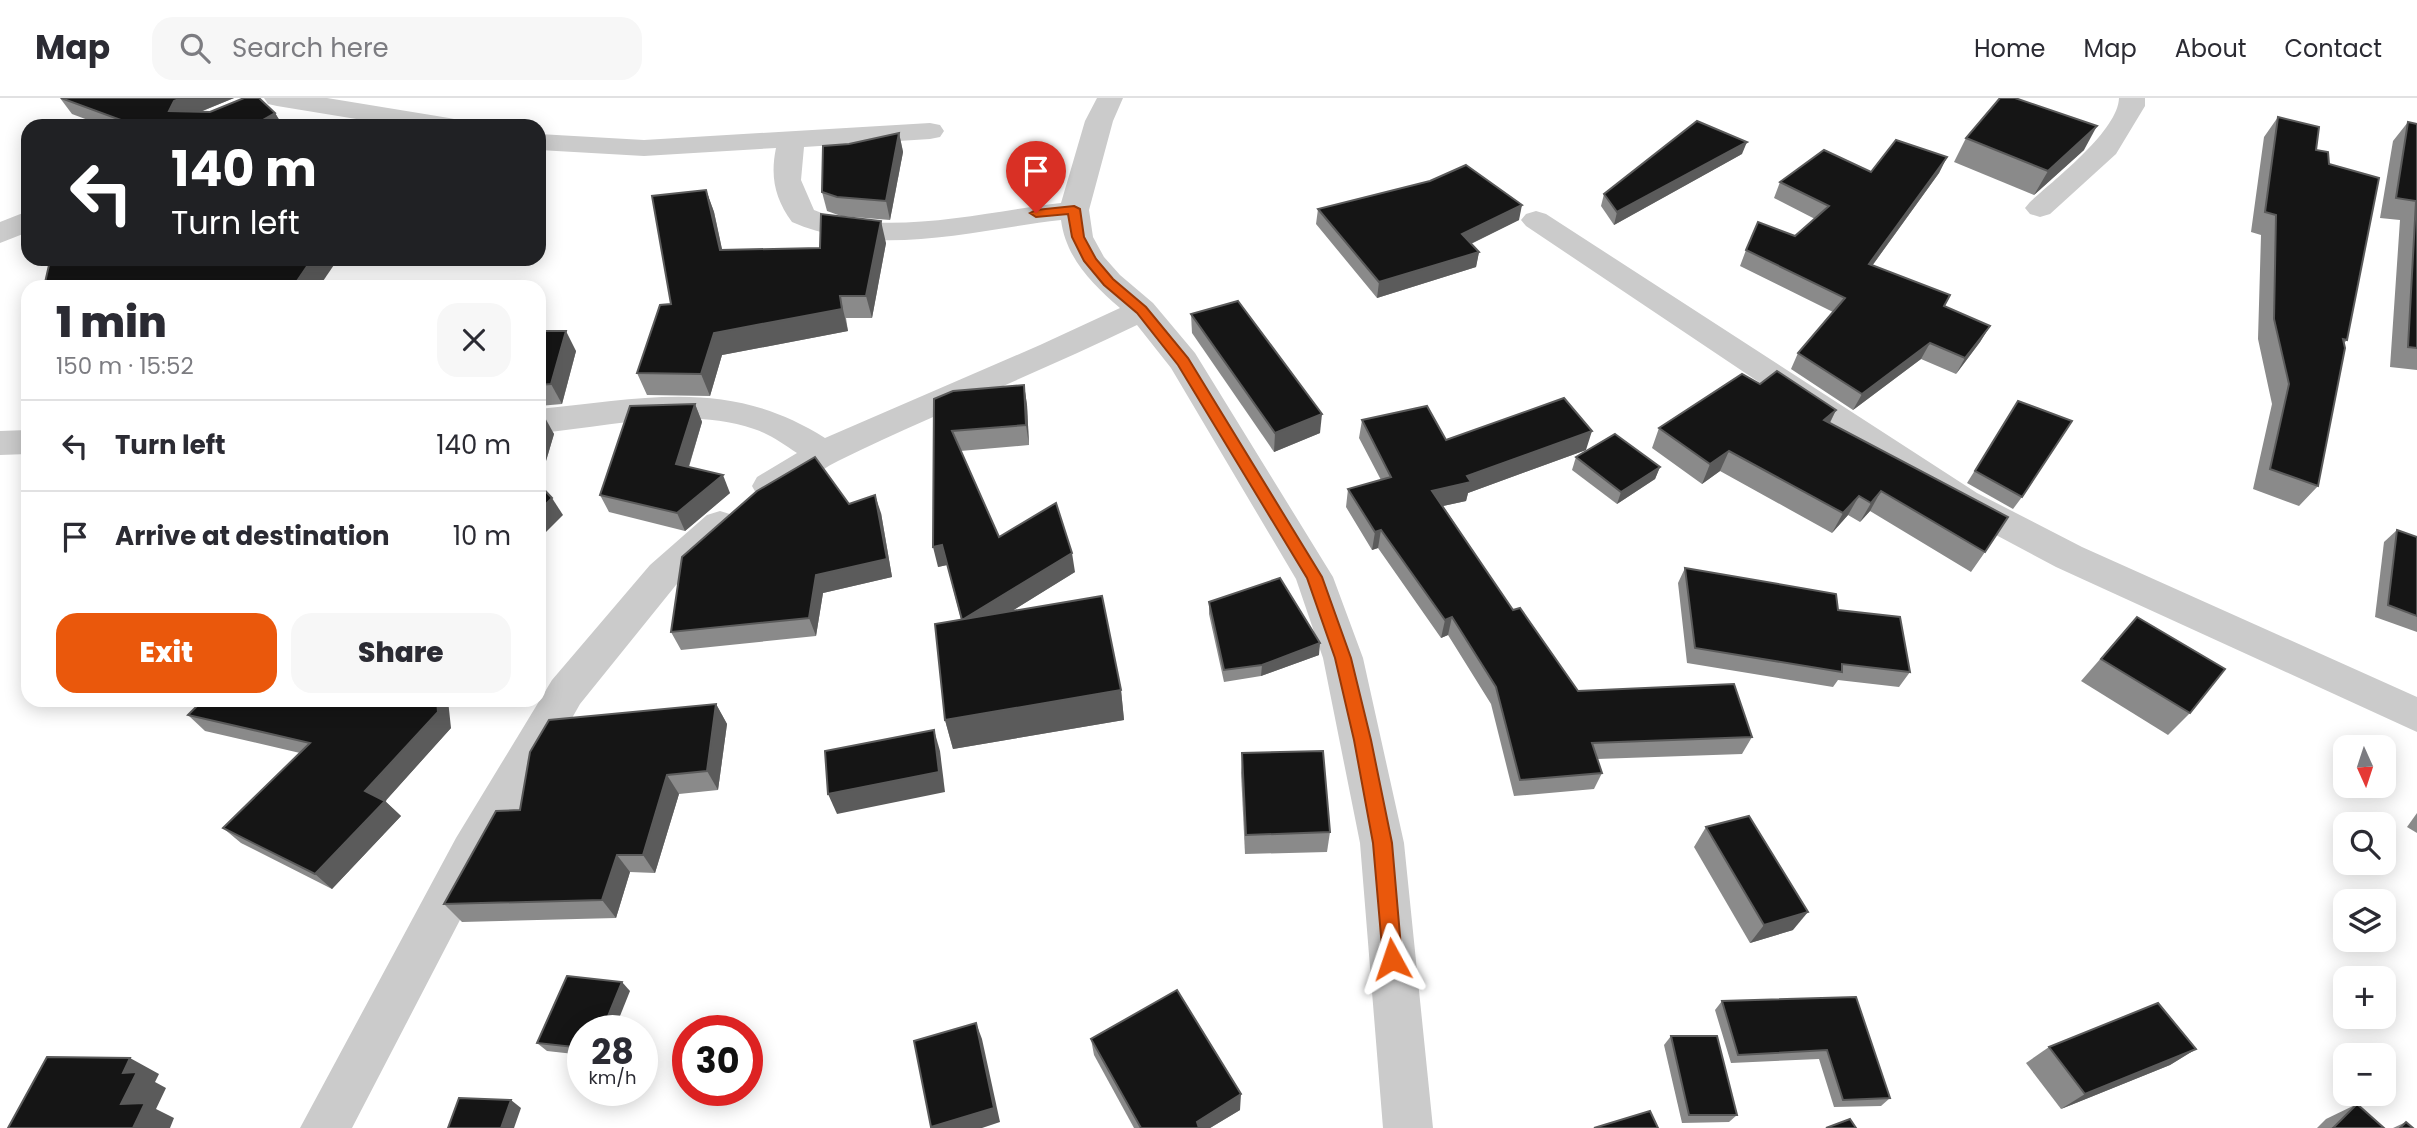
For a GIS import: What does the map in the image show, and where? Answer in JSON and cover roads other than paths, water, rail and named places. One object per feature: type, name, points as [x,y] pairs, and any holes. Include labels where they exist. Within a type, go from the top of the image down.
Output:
[{"type":"street","points":[[1110,98],[1099,121],[1074,209],[1078,237],[1091,261],[1109,282],[1142,310],[1183,362],[1314,577],[1343,658],[1382,843],[1408,1128]]},
{"type":"street","points":[[2040,208],[2106,148],[2132,106],[2132,98]]},
{"type":"street","points":[[264,100],[399,119]]},
{"type":"street","points":[[546,142],[644,148],[930,131]]},
{"type":"street","points":[[792,140],[786,165],[786,187],[802,216],[830,227],[852,231],[887,229],[1074,209]]},
{"type":"street","points":[[1536,220],[1841,424],[1964,502],[2068,557],[2417,715]]},
{"type":"street","points":[[0,234],[21,224]]},
{"type":"street","points":[[325,1128],[472,852],[566,692],[615,629],[663,575],[750,499],[824,453],[1052,353],[1142,310]]},
{"type":"street","points":[[546,420],[663,408],[727,412],[768,421],[824,453]]},
{"type":"street","points":[[0,443],[21,442]]}]
